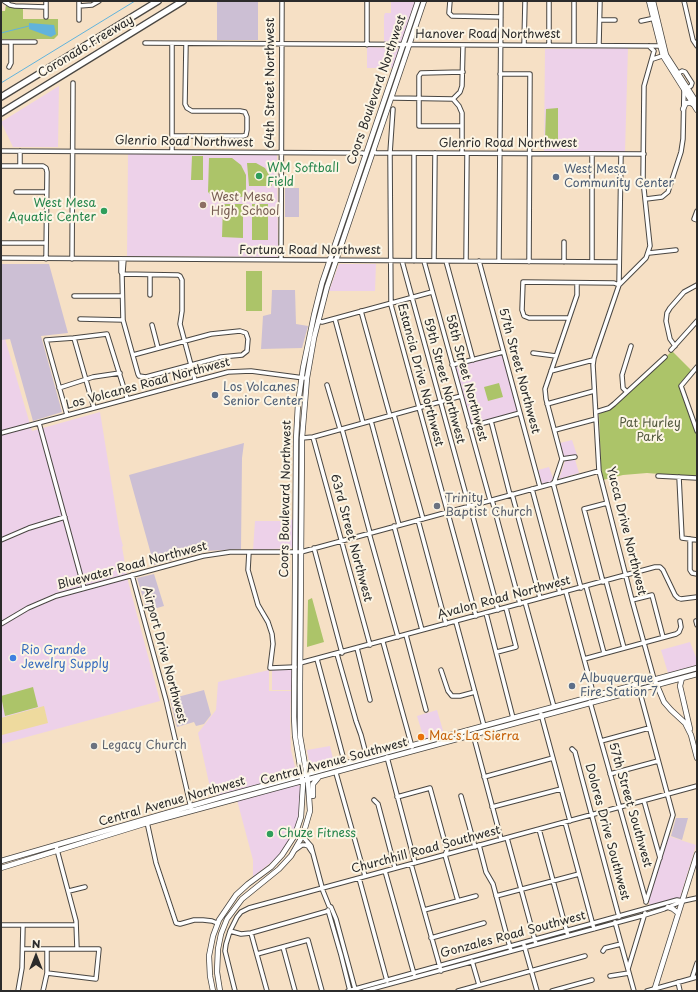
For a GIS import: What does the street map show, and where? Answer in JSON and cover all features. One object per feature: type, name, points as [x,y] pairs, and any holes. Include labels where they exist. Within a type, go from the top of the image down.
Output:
[{"type":"highway","name":"Coronado Freeway","points":[[1,97],[158,1]]},
{"type":"highway","name":"Coronado Freeway","points":[[1,112],[183,1]]},
{"type":"main road","name":"Coors Boulevard Northwest","points":[[304,775],[304,760],[298,736],[300,663],[296,440],[297,422],[310,331],[316,305],[330,261],[418,1]]},
{"type":"main road","name":"Coors Boulevard Northwest","points":[[304,775],[299,764],[295,644],[304,378],[318,320],[336,261],[424,1]]},
{"type":"main road","points":[[649,1],[655,18],[664,56],[696,106]]},
{"type":"main road","points":[[653,1],[655,18]]},
{"type":"main road","points":[[392,77],[393,81],[390,94],[392,97]]},
{"type":"main road","points":[[683,109],[684,105],[688,103],[696,106]]},
{"type":"main road","points":[[373,136],[371,147],[373,151]]},
{"type":"main road","points":[[366,154],[366,172]]},
{"type":"main road","points":[[316,305],[318,308],[316,317],[318,320]]},
{"type":"main road","points":[[310,331],[312,335],[311,349]]},
{"type":"main road","points":[[297,422],[299,425],[300,436],[302,438]]},
{"type":"main road","points":[[296,440],[299,446],[299,455],[302,458]]},
{"type":"main road","points":[[295,644],[297,658],[300,663]]},
{"type":"main road","points":[[295,667],[298,671],[298,682],[300,685]]},
{"type":"main road","name":"Central Avenue Northwest","points":[[191,809],[292,778],[697,668]]},
{"type":"main road","name":"Central Avenue Southwest","points":[[171,814],[318,778],[387,757],[697,674]]},
{"type":"main road","points":[[682,678],[680,686],[697,758]]},
{"type":"main road","points":[[654,679],[664,702],[685,723],[691,735]]},
{"type":"main road","points":[[304,760],[310,768],[326,770]]},
{"type":"main road","points":[[292,778],[298,770],[299,764]]},
{"type":"main road","points":[[304,775],[308,780],[310,811]]},
{"type":"main road","points":[[213,991],[210,976],[209,956],[217,923],[236,895],[276,861],[291,843],[301,817],[302,782],[304,775]]},
{"type":"main road","points":[[221,934],[230,914],[242,899],[279,869],[295,850],[303,835],[312,805],[313,784],[318,778]]},
{"type":"main road","name":"Central Avenue Northwest","points":[[1,861],[171,814]]},
{"type":"main road","points":[[1,868],[58,852],[146,821]]},
{"type":"main road","points":[[655,990],[697,854]]},
{"type":"main road","points":[[668,907],[673,908],[678,913]]},
{"type":"main road","points":[[217,923],[221,928],[217,964],[220,991]]},
{"type":"street","points":[[4,1],[14,6],[46,6]]},
{"type":"street","points":[[46,1],[46,17]]},
{"type":"street","points":[[79,1],[79,20]]},
{"type":"street","points":[[79,6],[92,5],[99,1]]},
{"type":"street","name":"64th Street Northwest","points":[[281,260],[282,1]]},
{"type":"street","points":[[367,1],[367,45]]},
{"type":"street","points":[[450,1],[450,15],[453,17],[501,17]]},
{"type":"street","points":[[499,262],[501,1]]},
{"type":"street","points":[[524,45],[525,1]]},
{"type":"street","points":[[549,45],[550,1]]},
{"type":"street","points":[[574,1],[574,45]]},
{"type":"street","points":[[600,1],[600,45]]},
{"type":"street","points":[[684,1],[693,40],[697,46]]},
{"type":"street","points":[[641,21],[655,18]]},
{"type":"street","points":[[600,20],[615,20]]},
{"type":"street","points":[[1,42],[35,42]]},
{"type":"street","points":[[9,67],[11,63],[11,42]]},
{"type":"street","name":"Hanover Road Northwest","points":[[145,43],[662,46]]},
{"type":"street","points":[[172,44],[172,151]]},
{"type":"street","points":[[172,136],[242,136],[246,134],[247,130],[247,117],[245,112],[192,111],[186,108],[186,44]]},
{"type":"street","points":[[392,97],[452,99],[462,89],[463,45]]},
{"type":"street","points":[[619,285],[649,253],[650,242],[643,180],[644,86],[653,59],[654,51],[649,46]]},
{"type":"street","points":[[653,59],[664,56]]},
{"type":"street","points":[[646,199],[662,197],[669,191],[683,145],[683,109],[686,89],[691,86],[692,83],[686,73],[682,71],[676,75]]},
{"type":"street","points":[[462,126],[419,126],[419,76],[420,73],[463,72]]},
{"type":"street","points":[[500,74],[530,74],[529,262]]},
{"type":"street","points":[[72,259],[73,83]]},
{"type":"street","points":[[452,99],[461,109],[464,153],[466,261]]},
{"type":"street","name":"Estancia Drive Northwest","points":[[393,109],[390,153],[390,303],[476,616]]},
{"type":"street","name":"Glenrio Road Northwest","points":[[1,150],[366,154]]},
{"type":"street","points":[[20,151],[20,166]]},
{"type":"street","name":"Glenrio Road Northwest","points":[[373,151],[390,153],[644,154]]},
{"type":"street","points":[[414,153],[414,261]]},
{"type":"street","points":[[434,261],[435,153]]},
{"type":"street","points":[[592,154],[592,262]]},
{"type":"street","points":[[551,372],[593,360],[619,285],[621,154]]},
{"type":"street","points":[[1,166],[43,166],[46,168],[46,259]]},
{"type":"street","points":[[16,192],[46,192]]},
{"type":"street","points":[[696,219],[697,211]]},
{"type":"street","points":[[15,217],[46,218]]},
{"type":"street","points":[[564,242],[564,262]]},
{"type":"street","points":[[1,243],[46,243]]},
{"type":"street","points":[[649,253],[676,250]]},
{"type":"street","name":"Fortuna Road Northwest","points":[[1,258],[619,262]]},
{"type":"street","points":[[122,259],[121,272],[123,320],[132,355],[138,374],[142,377],[221,357],[242,355],[247,352],[248,335],[240,331],[208,334],[132,355]]},
{"type":"street","name":"59th Street Northwest","points":[[402,261],[498,610]]},
{"type":"street","name":"58th Street Northwest","points":[[424,261],[452,366],[520,604]]},
{"type":"street","points":[[446,261],[473,360]]},
{"type":"street","name":"57th Street Northwest","points":[[479,261],[540,486]]},
{"type":"street","points":[[619,270],[625,274],[631,273]]},
{"type":"street","points":[[122,274],[180,276],[182,280],[182,311],[180,324],[195,380]]},
{"type":"street","points":[[150,275],[150,295]]},
{"type":"street","points":[[568,318],[529,318],[524,316],[522,310],[522,282],[614,283],[619,285]]},
{"type":"street","points":[[577,283],[577,295],[545,389],[547,404],[562,459],[553,483],[581,588]]},
{"type":"street","points":[[674,346],[671,343],[666,324],[667,313],[684,292],[697,285]]},
{"type":"street","points":[[318,320],[322,322],[335,319],[432,292]]},
{"type":"street","points":[[74,296],[122,296]]},
{"type":"street","points":[[361,312],[390,416]]},
{"type":"street","points":[[80,319],[123,320]]},
{"type":"street","points":[[335,319],[363,423]]},
{"type":"street","points":[[671,350],[697,321]]},
{"type":"street","points":[[152,325],[158,348]]},
{"type":"street","points":[[67,415],[46,340],[107,334],[127,398]]},
{"type":"street","points":[[74,338],[94,408]]},
{"type":"street","points":[[627,392],[623,388],[622,375],[631,346]]},
{"type":"street","points":[[452,366],[503,352]]},
{"type":"street","points":[[534,352],[556,356]]},
{"type":"street","points":[[596,412],[609,408],[665,357]]},
{"type":"street","name":"Yucca Drive Northwest","points":[[593,360],[599,471],[654,679]]},
{"type":"street","points":[[697,367],[681,386],[697,431]]},
{"type":"street","name":"Los Volcanes Road Northwest","points":[[1,433],[228,372],[243,370],[304,378]]},
{"type":"street","points":[[59,388],[93,377],[120,373]]},
{"type":"street","points":[[327,385],[341,429],[398,637]]},
{"type":"street","points":[[547,404],[594,391]]},
{"type":"street","points":[[302,438],[313,437],[461,396]]},
{"type":"street","points":[[470,427],[520,413]]},
{"type":"street","points":[[394,415],[423,519]]},
{"type":"street","points":[[555,430],[596,419]]},
{"type":"street","points":[[371,421],[399,525]]},
{"type":"street","points":[[491,421],[540,598]]},
{"type":"street","points":[[39,423],[84,588]]},
{"type":"street","name":"63rd Street Northwest","points":[[313,437],[370,645]]},
{"type":"street","points":[[562,459],[575,457]]},
{"type":"street","name":"Bluewater Road Northwest","points":[[1,624],[28,608],[46,600],[84,588],[203,556],[249,552],[298,552],[599,471]]},
{"type":"street","points":[[658,476],[697,478]]},
{"type":"street","points":[[679,477],[682,538],[697,540]]},
{"type":"street","points":[[532,489],[560,593]]},
{"type":"street","points":[[607,503],[584,509],[624,648]]},
{"type":"street","points":[[1,540],[29,528],[65,517]]},
{"type":"street","points":[[418,520],[446,624]]},
{"type":"street","points":[[394,526],[422,630]]},
{"type":"street","points":[[690,540],[690,572],[697,574]]},
{"type":"street","points":[[314,548],[342,653]]},
{"type":"street","points":[[249,552],[248,570],[258,605],[268,622],[272,634],[273,649],[270,668],[295,667]]},
{"type":"street","name":"Avalon Road Northwest","points":[[300,663],[660,567],[678,598],[697,597]]},
{"type":"street","name":"Airport Drive Northwest","points":[[132,575],[166,700],[191,809]]},
{"type":"street","points":[[586,586],[604,653]]},
{"type":"street","points":[[566,592],[594,696]]},
{"type":"street","points":[[632,600],[652,595],[663,637]]},
{"type":"street","points":[[525,602],[554,707]]},
{"type":"street","points":[[496,652],[516,646],[506,608]]},
{"type":"street","points":[[486,613],[513,718]]},
{"type":"street","points":[[584,658],[679,632],[681,627],[680,621]]},
{"type":"street","points":[[456,622],[484,726]]},
{"type":"street","points":[[406,635],[426,710]]},
{"type":"street","points":[[383,642],[413,751]]},
{"type":"street","points":[[357,648],[370,700]]},
{"type":"street","points":[[337,654],[368,758]]},
{"type":"street","points":[[317,659],[345,764]]},
{"type":"street","points":[[441,670],[448,691],[452,696],[460,696],[475,692]]},
{"type":"street","points":[[639,689],[673,815],[646,902]]},
{"type":"street","name":"57th Street Southwest","points":[[590,702],[646,902],[647,914]]},
{"type":"street","points":[[540,711],[570,821]]},
{"type":"street","points":[[601,741],[649,728]]},
{"type":"street","points":[[473,734],[502,839]]},
{"type":"street","name":"Dolores Drive Southwest","points":[[572,748],[575,752],[592,812],[591,815],[620,922]]},
{"type":"street","points":[[387,757],[431,938],[441,971]]},
{"type":"street","points":[[484,777],[553,758]]},
{"type":"street","points":[[610,774],[658,761]]},
{"type":"street","points":[[336,773],[365,876]]},
{"type":"street","name":"Churchhill Road Southwest","points":[[235,991],[225,951],[226,944],[230,931],[237,918],[241,912],[249,908],[697,786]]},
{"type":"street","points":[[397,797],[430,788],[447,850],[445,855],[458,901]]},
{"type":"street","points":[[492,807],[561,789]]},
{"type":"street","points":[[461,796],[486,872],[493,884],[511,951]]},
{"type":"street","points":[[374,800],[378,804],[395,868]]},
{"type":"street","points":[[644,801],[660,858]]},
{"type":"street","points":[[146,821],[155,858],[176,923],[180,924],[194,920],[207,920],[217,923]]},
{"type":"street","points":[[565,822],[594,929]]},
{"type":"street","points":[[539,829],[568,936]]},
{"type":"street","points":[[303,835],[311,846],[322,888],[329,906],[332,907],[336,919],[354,990]]},
{"type":"street","points":[[507,838],[536,944]]},
{"type":"street","points":[[295,850],[302,845],[305,845],[308,846],[312,852]]},
{"type":"street","points":[[56,846],[76,925],[77,949]]},
{"type":"street","points":[[385,871],[415,977]]},
{"type":"street","points":[[496,896],[578,874]]},
{"type":"street","points":[[359,878],[388,985]]},
{"type":"street","points":[[68,891],[85,887]]},
{"type":"street","points":[[424,910],[476,896]]},
{"type":"street","name":"Gonzales Road Southwest","points":[[364,991],[620,922],[682,901],[697,898]]},
{"type":"street","name":"Gonzales Road Southwest","points":[[349,991],[387,979],[647,908],[678,900],[682,901]]},
{"type":"street","points":[[329,906],[328,911],[341,954],[349,991]]},
{"type":"street","points":[[230,931],[241,934],[251,932],[328,911]]},
{"type":"street","points":[[610,976],[613,977],[628,971],[647,914]]},
{"type":"street","name":"Dolores Drive Southwest","points":[[614,917],[634,991]]},
{"type":"street","points":[[207,920],[215,929]]},
{"type":"street","points":[[431,938],[484,923]]},
{"type":"street","points":[[1,925],[76,925]]},
{"type":"street","points":[[18,991],[22,968],[22,925]]},
{"type":"street","points":[[251,932],[267,991]]},
{"type":"street","points":[[257,954],[308,940],[322,991]]},
{"type":"street","points":[[523,942],[537,991]]},
{"type":"street","points":[[603,951],[605,948],[621,944]]},
{"type":"street","points":[[283,947],[295,991]]},
{"type":"street","points":[[23,949],[99,949],[96,979],[47,973]]},
{"type":"street","points":[[43,991],[47,973],[47,949]]},
{"type":"street","points":[[471,956],[480,985]]},
{"type":"street","points":[[458,991],[585,956]]},
{"type":"street","points":[[692,978],[697,963]]},
{"type":"street","points":[[647,991],[697,977]]},
{"type":"street","points":[[552,991],[592,980]]},
{"type":"street","points":[[678,982],[680,991]]},
{"type":"shaded area","points":[[217,1],[258,1],[258,40],[217,40]]},
{"type":"shaded area","points":[[391,1],[417,1],[402,41],[399,42],[384,42],[384,16],[385,13],[391,13]]},
{"type":"shaded area","points":[[367,47],[398,48],[399,51],[394,68],[367,68]]},
{"type":"shaded area","points":[[628,48],[625,152],[544,151],[545,49]]},
{"type":"shaded area","points":[[59,86],[58,147],[13,147],[1,122]]},
{"type":"shaded area","name":"West Mesa High School","points":[[128,154],[277,155],[278,256],[127,256]]},
{"type":"shaded area","points":[[285,188],[299,188],[299,217],[285,217]]},
{"type":"shaded area","points":[[1,264],[49,264],[68,333],[41,336],[62,412],[33,421],[10,339],[1,340]]},
{"type":"shaded area","points":[[339,264],[376,264],[375,291],[329,291]]},
{"type":"shaded area","points":[[272,290],[295,290],[296,324],[308,326],[302,348],[261,349],[263,316],[271,314]]},
{"type":"shaded area","points":[[1,325],[32,431],[100,412],[128,581],[160,701],[1,744]]},
{"type":"shaded area","points":[[502,353],[518,412],[470,425],[454,366]]},
{"type":"shaded area","points":[[572,440],[577,455],[574,456],[579,473],[559,479],[565,461],[560,443]]},
{"type":"shaded area","points":[[244,443],[242,458],[241,549],[206,551],[154,565],[129,475]]},
{"type":"shaded area","points":[[549,467],[553,478],[551,482],[542,484],[538,470]]},
{"type":"shaded area","points":[[293,519],[293,548],[253,550],[255,521],[288,521]]},
{"type":"shaded area","points":[[154,574],[164,606],[147,611],[137,578]]},
{"type":"shaded area","points":[[690,642],[697,660],[697,665],[668,673],[661,650]]},
{"type":"shaded area","points":[[272,669],[294,669],[294,690],[272,690]]},
{"type":"shaded area","points":[[269,670],[269,691],[291,691],[291,750],[295,767],[290,776],[219,797],[209,783],[198,733],[216,710],[218,682]]},
{"type":"shaded area","points":[[204,690],[211,715],[204,724],[196,726],[194,722],[177,727],[170,699]]},
{"type":"shaded area","points":[[437,710],[444,734],[424,739],[417,716]]},
{"type":"shaded area","points":[[330,746],[334,763],[318,765],[309,762],[307,750]]},
{"type":"shaded area","points":[[298,784],[301,787],[300,805],[298,822],[292,836],[279,856],[253,877],[253,860],[237,800]]},
{"type":"shaded area","points":[[676,818],[688,818],[682,840],[671,836]]},
{"type":"shaded area","points":[[668,836],[696,845],[680,898],[650,906],[648,900]]},
{"type":"green space","points":[[6,5],[13,8],[23,8],[23,19],[58,19],[58,35],[54,39],[1,39],[1,11],[5,11]]},
{"type":"green space","points":[[558,108],[558,140],[545,140],[546,109]]},
{"type":"green space","points":[[192,156],[203,156],[203,180],[191,180]]},
{"type":"green space","points":[[209,158],[232,158],[241,165],[246,175],[246,197],[212,196],[208,192]]},
{"type":"green space","name":"WM Softball Field","points":[[247,163],[256,163],[265,168],[271,178],[272,186],[249,186]]},
{"type":"green space","points":[[223,204],[243,204],[243,238],[222,237]]},
{"type":"green space","points":[[252,204],[268,204],[268,240],[252,240]]},
{"type":"green space","points":[[246,271],[262,271],[262,311],[246,311]]},
{"type":"green space","name":"Pat Hurley Park","points":[[672,351],[692,371],[680,383],[680,387],[697,436],[697,477],[647,473],[623,475],[603,480],[601,468],[599,414],[615,406]]},
{"type":"green space","points":[[499,383],[503,397],[488,401],[484,387]]},
{"type":"green space","points":[[312,598],[324,642],[307,647],[308,600]]},
{"type":"green space","points":[[33,687],[38,707],[5,716],[1,696]]},
{"type":"sand","points":[[44,706],[48,723],[2,735],[1,718]]},
{"type":"water","points":[[29,23],[54,25],[56,34],[51,37],[29,29]]},
{"type":"waterway","points":[[1,83],[135,1]]},
{"type":"waterway","points":[[1,33],[29,26]]},
{"type":"place","name":"WM Softball Field","points":[[259,176]]},
{"type":"place","name":"West Mesa Community Center","points":[[556,177]]},
{"type":"place","name":"West Mesa High School","points":[[203,205]]},
{"type":"place","name":"West Mesa Aquatic Center","points":[[104,211]]},
{"type":"place","name":"Los Volcanes Senior Center","points":[[215,395]]},
{"type":"place","name":"Trinity Baptist Church","points":[[437,506]]},
{"type":"place","name":"Rio Grande Jewelry Supply","points":[[13,658]]},
{"type":"place","name":"Albuquerque Fire Station 7","points":[[572,686]]},
{"type":"place","name":"Mac's La Sierra","points":[[421,737]]},
{"type":"place","name":"Legacy Church","points":[[94,746]]},
{"type":"place","name":"Chuze Fitness","points":[[270,834]]}]
